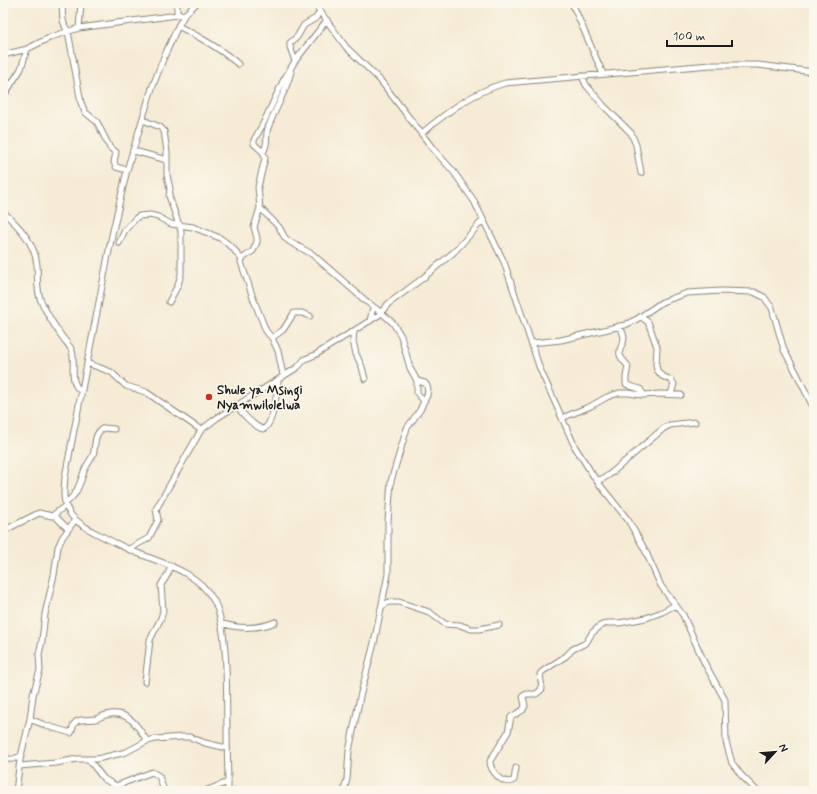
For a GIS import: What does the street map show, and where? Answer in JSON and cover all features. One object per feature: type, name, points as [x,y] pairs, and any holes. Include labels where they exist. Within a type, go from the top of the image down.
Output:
[{"type":"street","points":[[62,3],[64,26],[68,31],[81,103],[86,112],[97,122],[110,148],[116,152],[114,162],[116,168],[127,170]]},
{"type":"street","points":[[79,28],[81,3]]},
{"type":"street","points":[[177,3],[177,15]]},
{"type":"street","points":[[198,3],[185,14],[164,57],[152,88],[127,170],[112,235],[65,477],[65,504],[69,514],[75,520],[102,536],[129,549],[171,565],[187,574],[202,585],[213,600],[223,630],[226,678],[228,791]]},
{"type":"street","points":[[314,3],[346,47],[375,74],[408,117],[422,132],[437,153],[456,175],[474,202],[506,267],[545,381],[579,455],[596,480],[628,520],[645,550],[658,580],[683,615],[705,664],[725,700],[726,742],[732,763],[741,775],[758,791]]},
{"type":"street","points":[[572,3],[603,74]]},
{"type":"street","points":[[295,60],[290,44],[297,37],[304,25],[316,18],[320,11]]},
{"type":"street","points":[[3,55],[27,49],[50,37],[79,28],[185,14]]},
{"type":"street","points":[[263,152],[266,148],[268,128],[287,84],[295,60],[326,20]]},
{"type":"street","points":[[178,26],[208,42],[238,64]]},
{"type":"street","points":[[3,98],[20,69],[27,49]]},
{"type":"street","points":[[422,132],[464,101],[490,87],[518,81],[688,66],[730,64],[758,65],[814,72]]},
{"type":"street","points":[[242,260],[250,254],[256,246],[257,238],[254,227],[260,208],[258,187],[265,158],[263,152],[255,146],[254,140],[283,81],[292,67]]},
{"type":"street","points":[[582,76],[586,85],[604,106],[631,133],[636,145],[641,173]]},
{"type":"street","points":[[143,120],[160,127],[164,131],[167,152],[167,175],[170,189],[169,196],[181,231],[181,274],[178,285],[168,302]]},
{"type":"street","points":[[134,151],[167,160]]},
{"type":"street","points":[[260,208],[279,227],[290,242],[312,254],[373,307],[382,313],[399,332],[410,368],[417,381],[417,394],[424,401]]},
{"type":"street","points":[[3,212],[22,232],[32,246],[37,265],[40,300],[55,327],[72,350],[72,370],[76,386],[81,391]]},
{"type":"street","points":[[119,243],[125,230],[139,216],[154,216],[171,224],[193,227],[220,238],[232,247],[242,260],[241,265],[266,331],[272,338],[278,351],[283,375]]},
{"type":"street","points":[[129,549],[149,538],[158,520],[156,509],[201,430],[210,422],[278,381],[283,375],[298,367],[308,358],[382,313],[388,304],[417,283],[455,251],[483,220]]},
{"type":"street","points":[[532,343],[561,340],[619,326],[641,317],[662,302],[687,293],[754,292],[764,297],[772,308],[784,350],[814,409]]},
{"type":"street","points":[[370,321],[373,307]]},
{"type":"street","points":[[272,338],[284,330],[294,313],[302,313],[310,316]]},
{"type":"street","points":[[641,317],[648,322],[656,342],[658,352],[656,364],[657,370],[662,376],[671,380],[674,384],[671,394]]},
{"type":"street","points":[[619,326],[624,335],[620,355],[628,366],[626,381],[630,386],[640,389],[644,395]]},
{"type":"street","points":[[354,331],[353,341],[365,379]]},
{"type":"street","points":[[87,363],[111,372],[126,386],[146,392],[201,430]]},
{"type":"street","points":[[236,406],[259,428],[264,429],[268,426],[275,404],[278,381]]},
{"type":"street","points":[[344,791],[347,779],[349,751],[388,574],[388,521],[391,481],[407,428],[420,410],[428,395],[428,388],[425,383],[417,381]]},
{"type":"street","points":[[562,418],[619,393],[681,395]]},
{"type":"street","points":[[596,480],[602,479],[609,475],[664,428],[670,425],[695,422]]},
{"type":"street","points":[[3,531],[39,513],[50,516],[54,515],[72,498],[79,488],[84,471],[93,456],[95,440],[98,432],[104,428],[114,429]]},
{"type":"street","points":[[54,515],[68,529]]},
{"type":"street","points":[[16,791],[19,766],[30,719],[33,695],[40,670],[39,654],[58,547],[62,538],[75,520]]},
{"type":"street","points":[[145,682],[150,640],[163,611],[161,585],[168,574],[171,565]]},
{"type":"street","points":[[382,606],[389,602],[399,602],[429,612],[445,624],[460,625],[471,629],[499,625]]},
{"type":"street","points":[[516,768],[514,780],[512,782],[506,782],[493,772],[490,766],[490,761],[508,732],[511,717],[523,710],[524,695],[536,694],[542,690],[540,674],[543,670],[563,658],[574,648],[586,644],[596,629],[603,625],[646,618],[675,605]]},
{"type":"street","points":[[221,623],[235,627],[261,627],[275,622]]},
{"type":"street","points":[[30,719],[71,733],[74,724],[77,721],[112,714],[123,715],[139,728],[147,742]]},
{"type":"street","points":[[19,766],[56,763],[77,759],[97,760],[126,752],[156,739],[190,737],[205,743],[227,748]]},
{"type":"street","points":[[3,754],[6,758],[13,760],[21,756]]},
{"type":"street","points":[[89,760],[104,780],[116,786],[152,772],[159,776],[164,791]]},
{"type":"street","points":[[205,791],[228,782]]},
{"type":"place","name":"Shule ya Msingi Nyamwilolelwa","points":[[209,397]]}]
